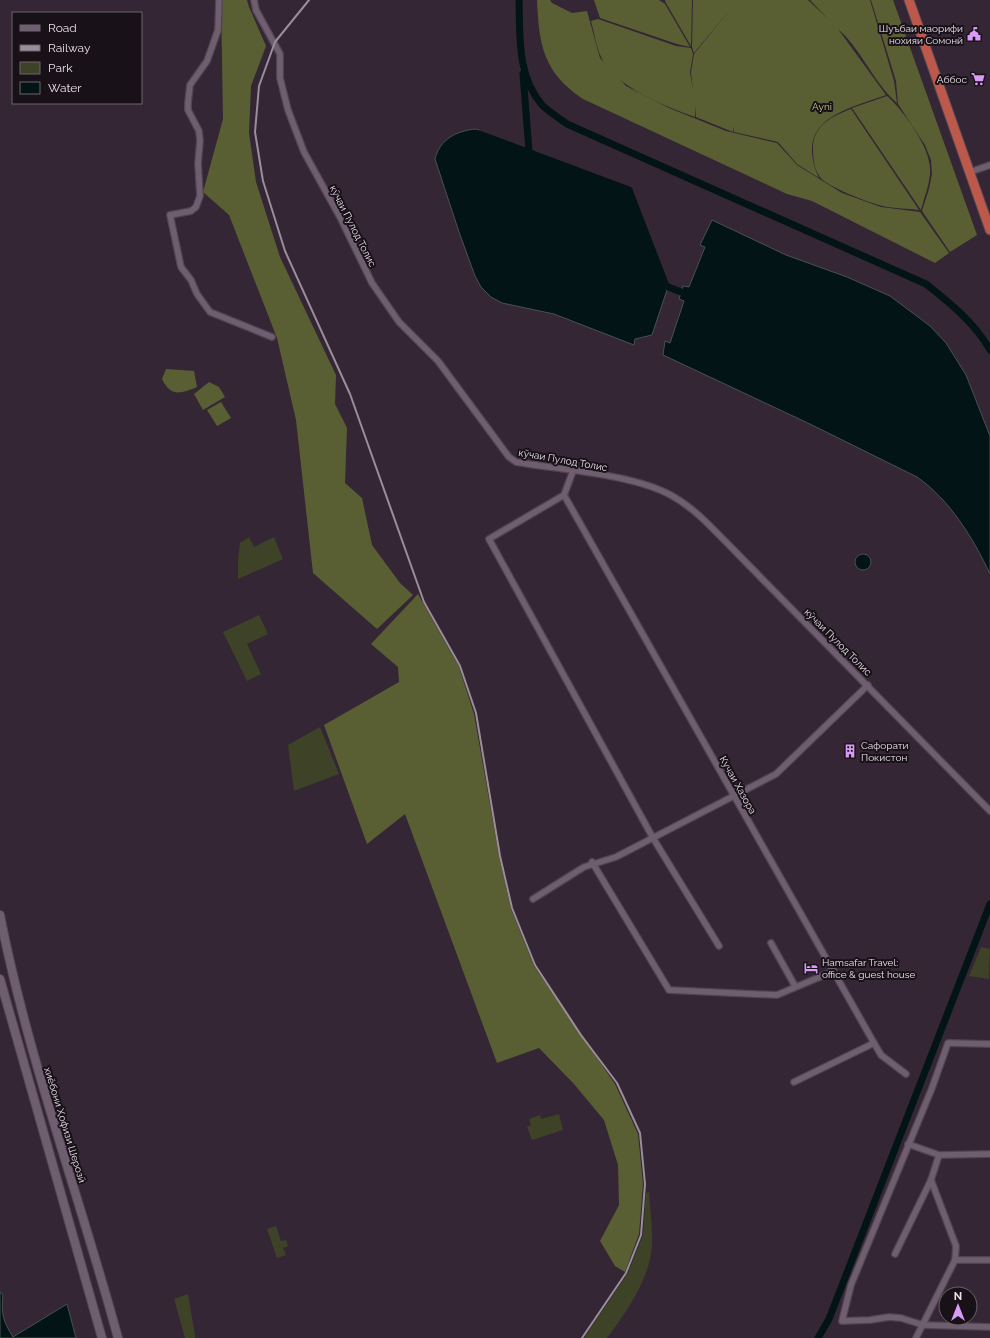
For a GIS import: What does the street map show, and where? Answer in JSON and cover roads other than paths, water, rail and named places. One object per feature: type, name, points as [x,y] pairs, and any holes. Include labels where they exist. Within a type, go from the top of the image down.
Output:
[{"type":"highway","points":[[909,0],[990,230]]},
{"type":"main road","name":"хиёбони Ҳофизи Шерозӣ","points":[[0,915],[9,962],[24,1022],[118,1338]]},
{"type":"main road","points":[[0,979],[102,1338]]},
{"type":"street","points":[[219,0],[218,30],[207,60],[190,85],[188,104],[188,110],[199,131],[200,140],[198,163],[200,196],[196,207],[191,211],[170,215],[181,266],[191,280],[197,294],[210,312],[272,337]]},
{"type":"street","name":"кӯчаи Пулод Толис","points":[[254,0],[256,10],[271,39],[275,42],[280,54],[280,78],[288,110],[304,152],[380,294],[399,322],[438,361],[509,457],[516,462],[630,480],[651,486],[683,502],[728,543],[990,811]]},
{"type":"street","points":[[970,172],[990,165]]},
{"type":"street","points":[[572,471],[564,495],[489,539],[653,838],[720,946]]},
{"type":"street","name":"Кучаи Хазора","points":[[564,495],[733,796],[881,1055],[906,1074]]},
{"type":"street","points":[[533,899],[578,869],[592,862],[616,857],[776,774],[868,685]]},
{"type":"street","points":[[592,862],[669,990],[777,995],[795,986],[834,971]]},
{"type":"street","points":[[771,943],[795,986]]},
{"type":"street","points":[[794,1082],[874,1043]]},
{"type":"street","points":[[990,1044],[948,1043],[851,1285],[842,1321],[870,1320],[889,1317],[902,1318],[923,1325],[990,1327]]},
{"type":"street","points":[[908,1144],[939,1155],[990,1154]]},
{"type":"street","points":[[895,1254],[931,1180],[939,1155]]},
{"type":"street","points":[[916,1338],[955,1260],[956,1246],[931,1180]]},
{"type":"street","points":[[955,1260],[990,1260]]},
{"type":"water","points":[[476,129],[479,130],[478,135],[627,191],[664,288],[667,290],[652,335],[635,339],[634,345],[554,314],[502,303],[491,297],[481,287],[475,276],[459,232],[435,159],[441,146],[450,137],[462,132]]},
{"type":"water","points":[[712,220],[786,255],[847,277],[890,296],[930,326],[946,343],[966,375],[990,436],[990,574],[960,521],[940,497],[917,477],[812,425],[663,355],[665,341],[670,343],[684,301],[679,299],[683,286],[689,287],[705,247],[700,245]]},
{"type":"water","points":[[863,554],[869,556],[871,562],[869,568],[863,570],[857,568],[855,562],[857,556]]},
{"type":"water","points":[[0,1292],[3,1295],[2,1307],[4,1317],[13,1337],[67,1304],[76,1338],[0,1338]]},
{"type":"waterway","points":[[519,0],[520,41],[524,69],[534,94],[542,105],[551,113],[567,124],[926,284],[953,306],[969,322],[990,350]]},
{"type":"waterway","points":[[523,74],[529,151]]},
{"type":"waterway","points":[[469,135],[479,134],[629,190],[666,286],[681,292]]},
{"type":"waterway","points":[[818,1338],[829,1319],[990,904]]},
{"type":"railway","points":[[309,0],[275,42],[259,86],[255,132],[263,181],[285,251],[350,394],[424,602],[460,666],[476,713],[500,856],[512,908],[535,965],[581,1035],[617,1083],[640,1133],[645,1184],[641,1235],[626,1273],[582,1338]]},
{"type":"place","name":"Шуъбаи маорифи нохияи Сомонй","points":[[974,34]]},
{"type":"place","name":"Аббос","points":[[978,79]]},
{"type":"place","name":"Сафорати Покистон","points":[[850,751]]},
{"type":"place","name":"Hamsafar Travel: office & guest house","points":[[811,968]]},
{"type":"park label","name":"Ayni","points":[[822,106]]}]
